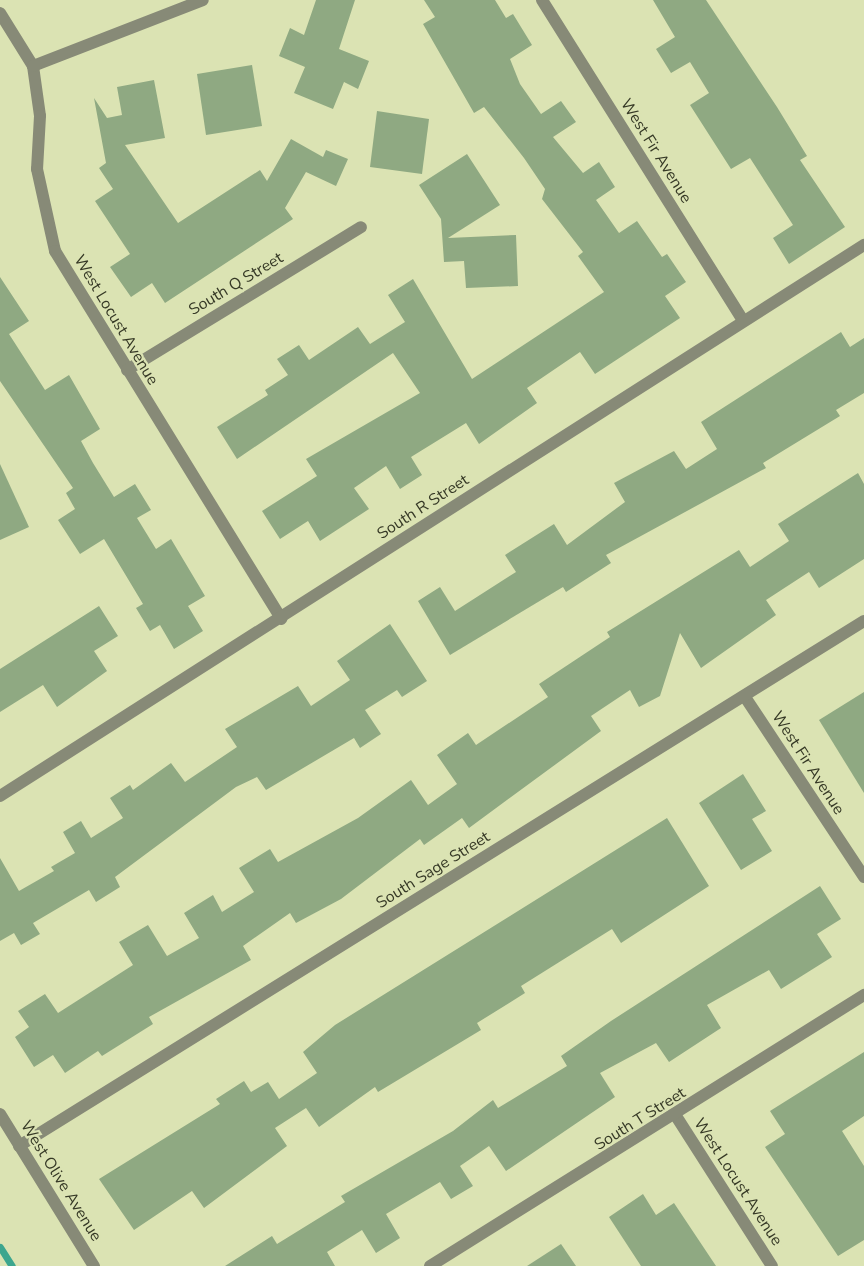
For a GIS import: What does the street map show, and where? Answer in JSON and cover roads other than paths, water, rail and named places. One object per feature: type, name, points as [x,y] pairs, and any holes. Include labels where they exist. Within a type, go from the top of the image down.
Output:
[{"type":"street","points":[[33,66],[203,0]]},
{"type":"street","name":"West Fir Avenue","points":[[542,0],[743,320]]},
{"type":"street","name":"West Locust Avenue","points":[[0,13],[33,66],[43,217],[55,251],[281,619]]},
{"type":"street","name":"South Q Street","points":[[127,370],[361,227]]},
{"type":"street","name":"South R Street","points":[[0,796],[281,619],[743,320],[864,245]]},
{"type":"street","name":"South Sage Street","points":[[19,1146],[864,621]]},
{"type":"street","name":"West Fir Avenue","points":[[745,696],[864,877]]},
{"type":"street","name":"South T Street","points":[[435,1265],[676,1116],[864,995]]},
{"type":"street","name":"West Olive Avenue","points":[[0,1114],[94,1266]]},
{"type":"street","name":"West Locust Avenue","points":[[676,1116],[772,1266]]},
{"type":"waterway","points":[[0,1247],[12,1266]]}]
